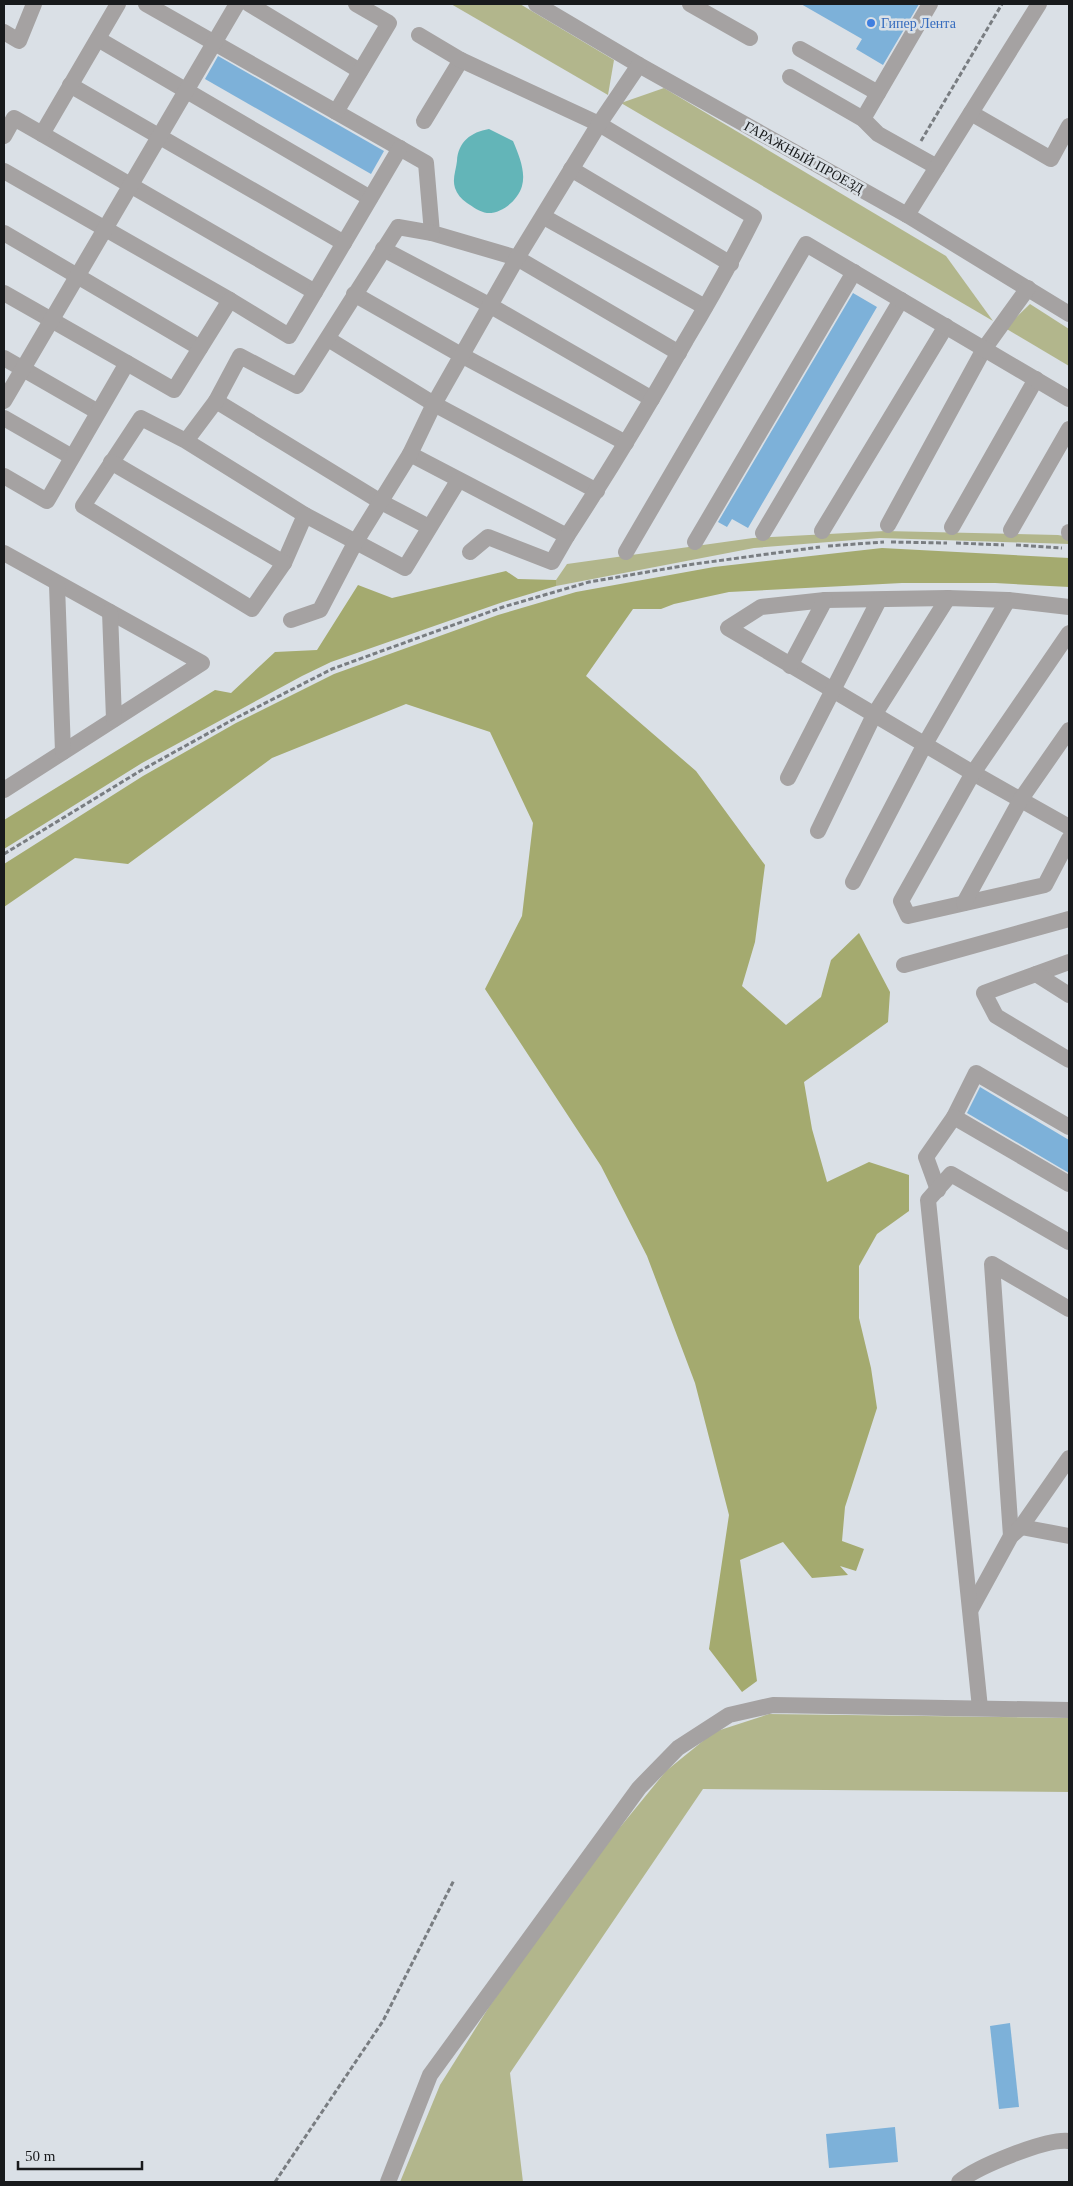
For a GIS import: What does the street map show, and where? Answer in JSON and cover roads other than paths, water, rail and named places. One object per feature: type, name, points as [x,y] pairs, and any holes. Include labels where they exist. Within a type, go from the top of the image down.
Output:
[{"type":"lane","points":[[4,32],[19,41],[34,4]]},
{"type":"lane","points":[[42,134],[118,4]]},
{"type":"lane","points":[[146,4],[426,163],[432,233]]},
{"type":"lane","points":[[4,401],[237,4]]},
{"type":"lane","points":[[249,4],[360,71]]},
{"type":"lane","points":[[336,112],[389,23],[356,4]]},
{"type":"lane","name":"ГАРАЖНЫЙ ПРОЕЗД","points":[[536,4],[639,65],[908,215],[1069,314]]},
{"type":"lane","points":[[690,4],[750,38]]},
{"type":"lane","points":[[864,118],[930,4]]},
{"type":"lane","points":[[908,215],[1039,4]]},
{"type":"lane","points":[[419,35],[461,60],[599,124],[754,217],[731,264],[679,353],[597,491],[552,562],[488,537],[470,552]]},
{"type":"lane","points":[[98,39],[370,198]]},
{"type":"lane","points":[[800,49],[878,93]]},
{"type":"lane","points":[[424,121],[461,60]]},
{"type":"lane","points":[[291,620],[320,610],[355,543],[410,454],[434,404],[461,355],[571,169],[639,65]]},
{"type":"lane","points":[[790,77],[864,118],[878,134],[937,167]]},
{"type":"lane","points":[[70,85],[344,243]]},
{"type":"lane","points":[[971,113],[1051,159],[1069,126]]},
{"type":"lane","points":[[4,136],[14,118],[315,292]]},
{"type":"lane","points":[[4,171],[230,300],[289,336],[400,148]]},
{"type":"lane","points":[[571,169],[731,264]]},
{"type":"lane","points":[[544,217],[705,307]]},
{"type":"lane","points":[[186,442],[216,401],[240,356],[297,386],[398,227],[432,233],[518,258],[679,353]]},
{"type":"lane","points":[[4,233],[200,348]]},
{"type":"lane","points":[[626,552],[806,244],[1069,400]]},
{"type":"lane","points":[[383,250],[491,306],[652,399]]},
{"type":"lane","points":[[695,542],[854,272]]},
{"type":"lane","points":[[888,526],[984,349],[1028,288]]},
{"type":"lane","points":[[4,293],[174,390],[230,300]]},
{"type":"lane","points":[[354,294],[461,355],[626,443]]},
{"type":"lane","points":[[763,532],[900,300]]},
{"type":"lane","points":[[822,531],[946,326]]},
{"type":"lane","points":[[328,339],[434,404],[597,491]]},
{"type":"lane","points":[[4,358],[98,412]]},
{"type":"lane","points":[[4,476],[47,501],[126,363]]},
{"type":"lane","points":[[952,527],[1036,379]]},
{"type":"lane","points":[[216,401],[381,502],[429,527]]},
{"type":"lane","points":[[4,418],[72,457]]},
{"type":"lane","points":[[305,515],[284,563],[252,609],[83,506],[141,418],[186,442],[305,515],[405,568],[458,481]]},
{"type":"lane","points":[[1010,530],[1069,429]]},
{"type":"lane","points":[[410,454],[458,481],[567,536]]},
{"type":"lane","points":[[111,462],[284,563]]},
{"type":"lane","points":[[4,553],[57,585],[202,663],[4,790]]},
{"type":"lane","points":[[57,585],[63,752]]},
{"type":"lane","points":[[818,831],[874,715],[948,598]]},
{"type":"lane","points":[[1069,607],[1008,600],[948,598],[825,600],[761,607],[728,628],[973,773],[1069,827]]},
{"type":"lane","points":[[790,666],[825,600]]},
{"type":"lane","points":[[788,778],[879,600]]},
{"type":"lane","points":[[853,882],[925,744],[1008,600]]},
{"type":"lane","points":[[110,612],[114,719]]},
{"type":"lane","points":[[1069,633],[973,773],[901,901],[908,916],[1045,885],[1069,839]]},
{"type":"lane","points":[[964,903],[1021,799],[1069,730]]},
{"type":"lane","points":[[904,965],[1069,919]]},
{"type":"lane","points":[[1069,962],[984,993],[996,1016],[1069,1060]]},
{"type":"lane","points":[[1036,974],[1069,995]]},
{"type":"lane","points":[[938,1190],[926,1157],[954,1117],[976,1072],[1069,1127]]},
{"type":"lane","points":[[954,1117],[1069,1184]]},
{"type":"lane","points":[[980,1708],[928,1200],[951,1174],[1069,1242]]},
{"type":"lane","points":[[1016,1531],[992,1264],[1069,1308]]},
{"type":"lane","points":[[971,1609],[1016,1531],[1069,1458]]},
{"type":"lane","points":[[1016,1531],[1069,1536]]},
{"type":"lane","points":[[388,2182],[430,2075],[639,1788],[678,1748],[729,1715],[774,1705],[1069,1710]]},
{"type":"lane","points":[[959,2182],[966,2175],[1015,2153],[1061,2140],[1069,2141]]},
{"type":"water","points":[[489,129],[513,141],[523,175],[522,186],[517,196],[504,209],[493,213],[482,212],[463,200],[454,185],[458,154],[463,143],[471,135]]},
{"type":"place","name":"Гипер Лента","points":[[871,23]]}]
